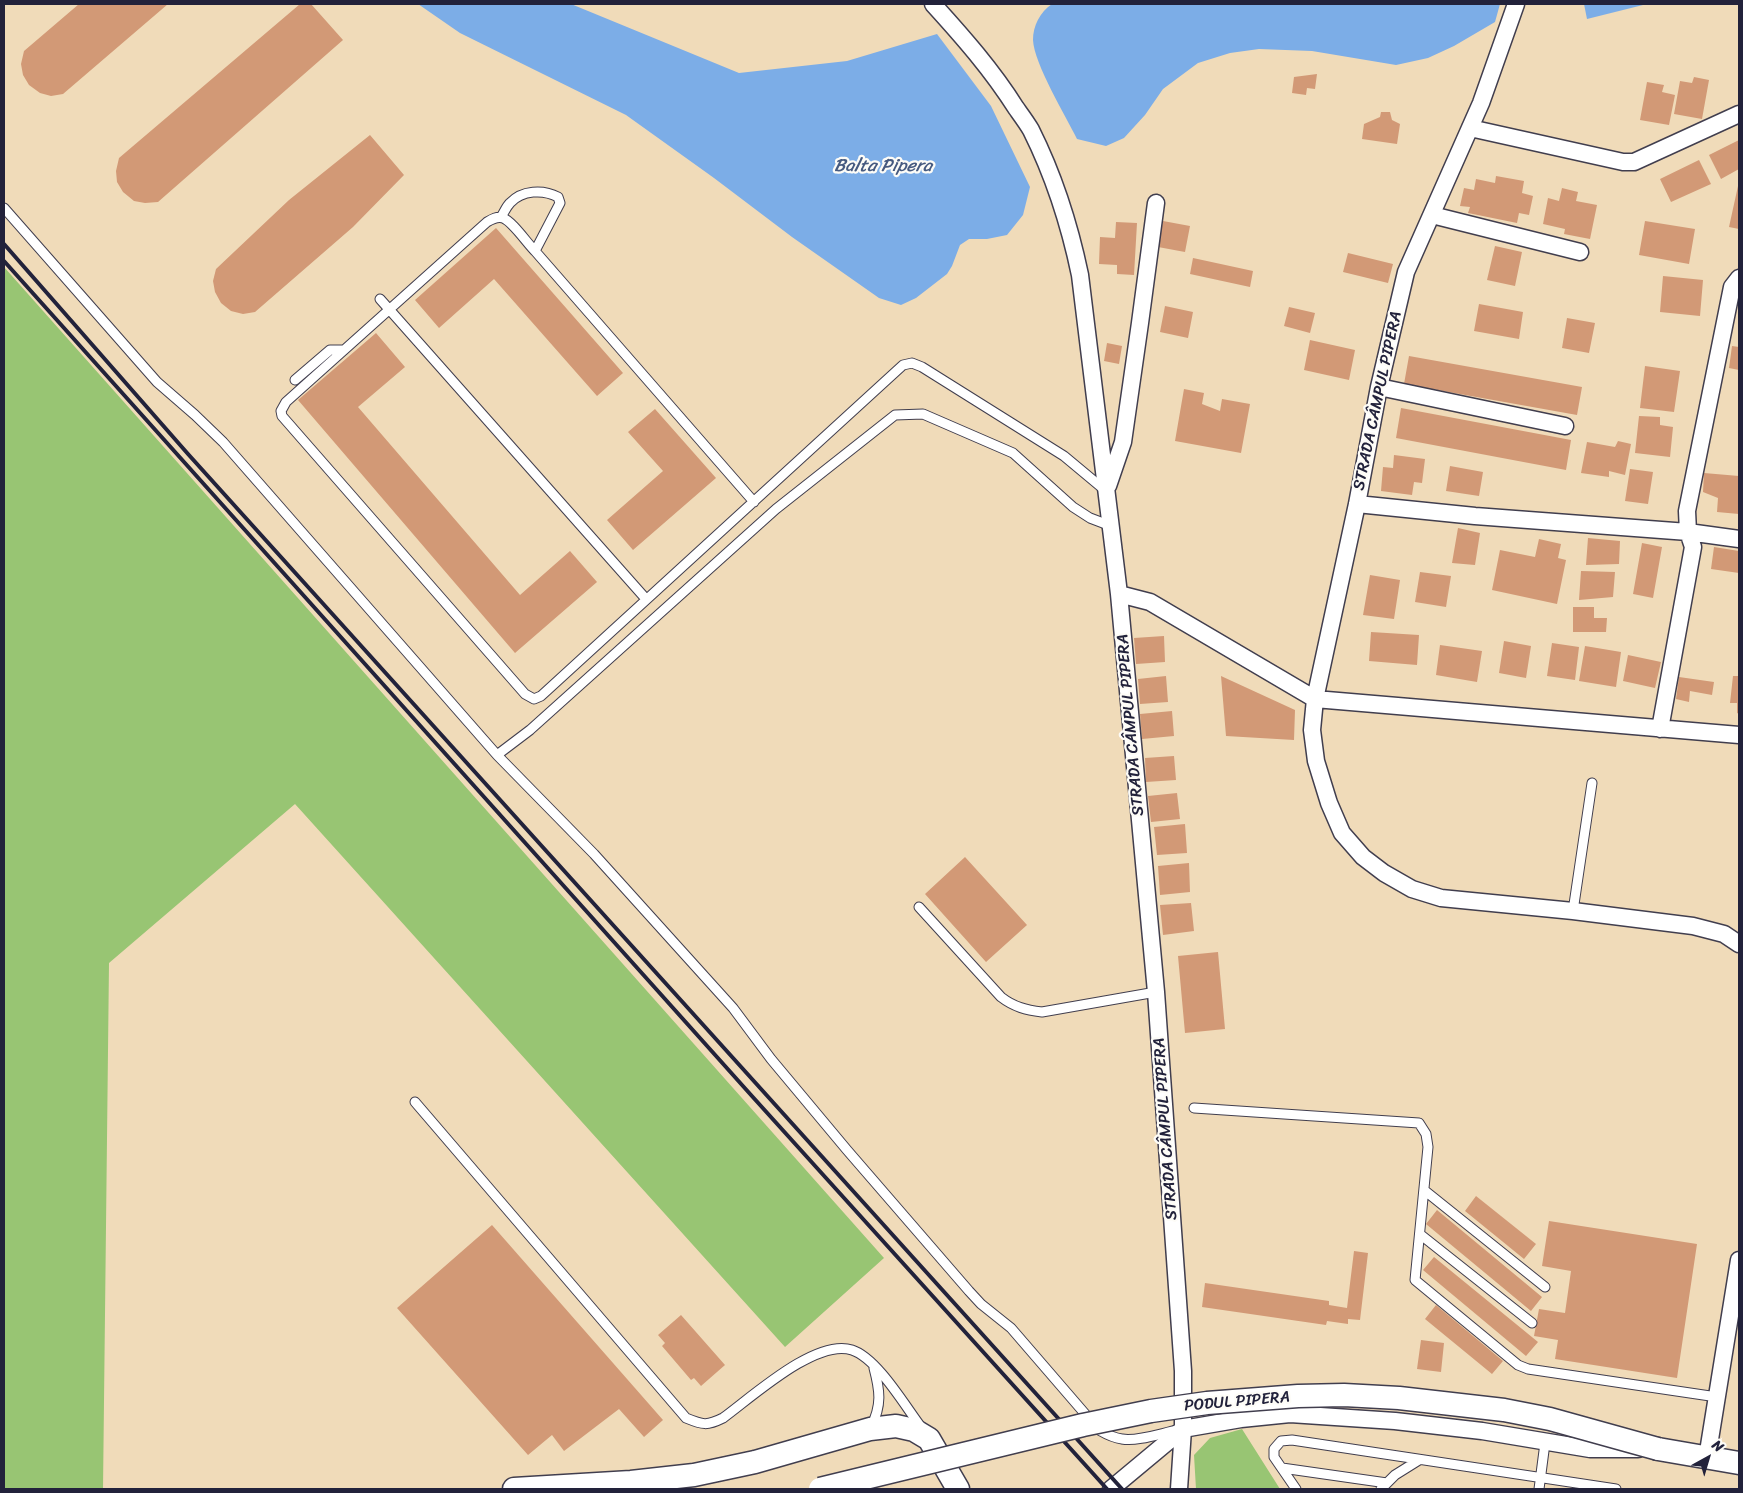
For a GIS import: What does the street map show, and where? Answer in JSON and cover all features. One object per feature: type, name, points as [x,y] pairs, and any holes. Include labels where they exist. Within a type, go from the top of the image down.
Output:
[{"type":"main road","name":"PODUL PIPERA","points":[[820,1489],[1151,1410],[1207,1403],[1298,1396],[1344,1395],[1399,1398],[1504,1410],[1550,1418],[1658,1449],[1739,1463]]},
{"type":"main road","points":[[514,1489],[632,1482],[694,1475],[754,1462],[885,1426],[905,1427],[923,1434],[929,1439],[958,1489]]},
{"type":"street","name":"STRADA CÂMPUL PIPERA","points":[[933,4],[976,52],[1006,92],[1030,130],[1050,176],[1075,250],[1080,275],[1119,594],[1156,992],[1183,1370],[1183,1429],[1179,1489]]},
{"type":"street","name":"STRADA CÂMPUL PIPERA","points":[[1516,4],[1490,79],[1470,128],[1406,272],[1379,387],[1357,504],[1316,700],[1312,730],[1318,770],[1342,833],[1363,857],[1384,873],[1412,889],[1441,898],[1573,911],[1693,926],[1724,934],[1739,944]]},
{"type":"street","points":[[1470,128],[1623,162],[1634,162],[1739,114]]},
{"type":"street","points":[[1107,491],[1123,442],[1156,202]]},
{"type":"street","points":[[1432,214],[1580,252]]},
{"type":"street","points":[[1660,729],[1693,547],[1688,532],[1687,511],[1732,287],[1739,278]]},
{"type":"street","points":[[1379,387],[1565,426]]},
{"type":"street","points":[[1357,504],[1475,516],[1688,532],[1739,539]]},
{"type":"street","points":[[1119,594],[1150,602],[1316,700],[1739,735]]},
{"type":"street","points":[[1707,1458],[1739,1260]]},
{"type":"street","points":[[1111,1489],[1183,1429],[1242,1419],[1290,1414],[1396,1421],[1590,1449],[1658,1449]]},
{"type":"lane","points":[[501,217],[510,203],[519,197],[535,191],[550,193],[558,197],[560,203],[535,251]]},
{"type":"lane","points":[[4,208],[157,382],[223,442],[497,755],[594,854],[733,1008],[821,1119],[969,1292],[1011,1328],[1099,1430],[1122,1439],[1133,1439],[1183,1429]]},
{"type":"lane","points":[[754,502],[535,251],[508,221],[501,217],[487,222],[286,402],[281,411],[282,416],[525,694],[534,699],[541,696],[646,599],[754,502],[903,365],[912,363],[922,367],[1064,456],[1107,491]]},
{"type":"lane","points":[[380,299],[646,599]]},
{"type":"lane","points":[[295,380],[330,350],[344,350]]},
{"type":"lane","points":[[497,755],[530,730],[776,509],[895,415],[923,414],[1013,452],[1073,507],[1090,518],[1111,526]]},
{"type":"lane","points":[[1573,911],[1592,783]]},
{"type":"lane","points":[[919,907],[1001,997],[1025,1010],[1042,1012],[1156,992]]},
{"type":"lane","points":[[415,1102],[686,1418],[699,1423],[711,1424],[723,1418],[796,1364],[830,1349],[842,1348],[853,1350],[873,1365],[929,1439]]},
{"type":"lane","points":[[1194,1108],[1419,1123],[1424,1128],[1427,1140],[1415,1280],[1518,1365],[1544,1373],[1717,1397]]},
{"type":"lane","points":[[1424,1190],[1545,1287]]},
{"type":"lane","points":[[1420,1235],[1532,1323]]},
{"type":"lane","points":[[870,1429],[876,1417],[880,1401],[879,1384],[873,1365]]},
{"type":"lane","points":[[1296,1489],[1274,1457],[1274,1449],[1281,1441],[1292,1440],[1541,1477],[1575,1486],[1616,1489]]},
{"type":"lane","points":[[1539,1489],[1545,1442]]},
{"type":"lane","points":[[1282,1468],[1384,1486],[1419,1460]]},
{"type":"green space","points":[[4,267],[884,1258],[785,1347],[295,804],[109,963],[103,1489],[4,1489]]},
{"type":"green space","points":[[1242,1429],[1280,1489],[1196,1489],[1194,1455],[1210,1438]]},
{"type":"water","name":"Balta Pipera","points":[[418,4],[571,4],[739,73],[847,61],[937,34],[991,106],[1030,187],[1023,215],[1007,235],[987,239],[969,239],[960,245],[947,274],[916,298],[901,305],[879,298],[792,237],[626,115],[460,33]]},
{"type":"water","points":[[1052,4],[1500,4],[1495,22],[1454,46],[1428,58],[1396,65],[1312,51],[1259,49],[1230,53],[1198,63],[1163,89],[1145,115],[1124,138],[1106,146],[1077,139],[1051,90],[1039,62],[1033,40],[1034,30],[1041,15]]},
{"type":"water","points":[[1584,4],[1647,4],[1587,19]]},
{"type":"building","points":[[79,4],[168,4],[63,94],[51,96],[40,93],[29,85],[23,75],[21,64],[24,51]]},
{"type":"building","points":[[300,4],[311,4],[343,40],[158,202],[145,203],[134,201],[123,192],[117,182],[116,171],[119,158]]},
{"type":"building","points":[[1317,74],[1315,89],[1307,88],[1306,95],[1292,93],[1294,77]]},
{"type":"building","points":[[1694,77],[1709,80],[1702,119],[1674,114],[1680,81],[1692,83]]},
{"type":"building","points":[[1647,82],[1664,85],[1662,92],[1675,95],[1669,125],[1640,120]]},
{"type":"building","points":[[1381,112],[1390,112],[1392,120],[1400,124],[1397,144],[1362,139],[1364,124],[1380,117]]},
{"type":"building","points":[[370,135],[404,175],[353,227],[255,312],[243,314],[231,311],[221,303],[215,292],[213,281],[216,269],[289,200]]},
{"type":"building","points":[[1739,140],[1739,169],[1721,179],[1709,155]]},
{"type":"building","points":[[1699,160],[1711,184],[1671,202],[1660,179]]},
{"type":"building","points":[[1496,176],[1524,181],[1522,193],[1533,196],[1529,215],[1519,213],[1517,223],[1468,213],[1470,207],[1460,206],[1464,188],[1474,190],[1476,179],[1495,183]]},
{"type":"building","points":[[1739,187],[1739,229],[1729,227]]},
{"type":"building","points":[[1562,188],[1578,192],[1576,201],[1597,205],[1590,239],[1564,234],[1565,229],[1543,224],[1548,198],[1559,201]]},
{"type":"building","points":[[1163,221],[1190,226],[1185,252],[1158,247]]},
{"type":"building","points":[[1645,221],[1695,229],[1689,264],[1639,255]]},
{"type":"building","points":[[1116,222],[1137,223],[1134,275],[1117,274],[1117,265],[1099,264],[1100,237],[1115,238]]},
{"type":"building","points":[[496,228],[623,373],[597,396],[494,279],[439,328],[415,300]]},
{"type":"building","points":[[1495,246],[1522,252],[1515,286],[1487,280]]},
{"type":"building","points":[[1348,253],[1393,264],[1388,283],[1343,272]]},
{"type":"building","points":[[1193,258],[1253,271],[1250,287],[1190,274]]},
{"type":"building","points":[[1663,276],[1703,280],[1700,316],[1660,312]]},
{"type":"building","points":[[1479,304],[1523,312],[1519,339],[1474,331]]},
{"type":"building","points":[[1165,306],[1193,312],[1188,338],[1160,332]]},
{"type":"building","points":[[1289,307],[1315,313],[1310,333],[1284,326]]},
{"type":"building","points":[[1567,318],[1595,323],[1589,353],[1562,348]]},
{"type":"building","points":[[376,333],[405,367],[358,407],[520,595],[570,551],[597,582],[515,653],[298,400]]},
{"type":"building","points":[[1310,340],[1355,350],[1349,380],[1304,370]]},
{"type":"building","points":[[1107,343],[1122,346],[1119,364],[1104,361]]},
{"type":"building","points":[[1732,346],[1739,347],[1739,370],[1729,368]]},
{"type":"building","points":[[1409,356],[1582,387],[1577,415],[1404,384]]},
{"type":"building","points":[[1645,366],[1680,371],[1674,412],[1640,408]]},
{"type":"building","points":[[1184,389],[1204,393],[1202,404],[1220,411],[1222,399],[1250,404],[1241,453],[1175,441]]},
{"type":"building","points":[[1401,408],[1571,440],[1566,470],[1396,438]]},
{"type":"building","points":[[655,409],[716,478],[633,550],[607,520],[663,471],[628,432]]},
{"type":"building","points":[[1639,416],[1660,417],[1660,425],[1673,427],[1670,457],[1635,453]]},
{"type":"building","points":[[1618,441],[1631,444],[1625,475],[1609,471],[1609,477],[1581,473],[1587,442],[1615,447]]},
{"type":"building","points":[[1394,455],[1425,459],[1422,483],[1414,482],[1412,495],[1381,491],[1383,467],[1393,468]]},
{"type":"building","points":[[1450,466],[1483,472],[1479,496],[1446,491]]},
{"type":"building","points":[[1630,469],[1653,472],[1648,504],[1625,501]]},
{"type":"building","points":[[1704,473],[1739,476],[1739,514],[1717,512],[1718,498],[1703,492]]},
{"type":"building","points":[[1458,528],[1480,533],[1475,565],[1452,563]]},
{"type":"building","points":[[1588,538],[1620,541],[1619,564],[1586,565]]},
{"type":"building","points":[[1539,539],[1561,544],[1558,558],[1566,560],[1557,604],[1492,590],[1500,550],[1535,557]]},
{"type":"building","points":[[1642,543],[1662,547],[1653,598],[1633,594]]},
{"type":"building","points":[[1714,547],[1739,551],[1739,573],[1711,569]]},
{"type":"building","points":[[1581,571],[1615,572],[1613,597],[1579,600]]},
{"type":"building","points":[[1420,572],[1451,576],[1446,607],[1415,602]]},
{"type":"building","points":[[1370,575],[1400,580],[1394,619],[1363,615]]},
{"type":"building","points":[[1573,607],[1594,607],[1594,618],[1607,618],[1606,632],[1573,632]]},
{"type":"building","points":[[1371,632],[1419,635],[1417,665],[1369,661]]},
{"type":"building","points":[[1164,636],[1165,662],[1136,664],[1134,638]]},
{"type":"building","points":[[1504,641],[1531,646],[1526,678],[1499,673]]},
{"type":"building","points":[[1552,643],[1579,647],[1575,680],[1547,676]]},
{"type":"building","points":[[1440,645],[1482,651],[1477,682],[1436,675]]},
{"type":"building","points":[[1585,646],[1621,652],[1616,687],[1579,681]]},
{"type":"building","points":[[1628,655],[1661,662],[1655,688],[1623,681]]},
{"type":"building","points":[[1166,676],[1168,702],[1140,704],[1138,679]]},
{"type":"building","points":[[1221,676],[1295,710],[1294,740],[1226,736]]},
{"type":"building","points":[[1733,676],[1739,676],[1739,714],[1737,713],[1737,703],[1730,703]]},
{"type":"building","points":[[1679,677],[1714,682],[1712,695],[1690,691],[1689,702],[1676,699]]},
{"type":"building","points":[[1172,711],[1174,736],[1142,739],[1140,714]]},
{"type":"building","points":[[1174,756],[1176,780],[1146,782],[1145,758]]},
{"type":"building","points":[[1177,793],[1180,819],[1151,822],[1148,796]]},
{"type":"building","points":[[1185,824],[1187,853],[1157,855],[1154,827]]},
{"type":"building","points":[[965,857],[1027,925],[986,962],[925,894]]},
{"type":"building","points":[[1189,863],[1190,892],[1160,895],[1158,866]]},
{"type":"building","points":[[1191,903],[1194,931],[1163,935],[1160,905]]},
{"type":"building","points":[[1218,952],[1225,1029],[1185,1033],[1178,956]]},
{"type":"building","points":[[1476,1196],[1536,1244],[1524,1259],[1465,1211]]},
{"type":"building","points":[[1437,1210],[1542,1297],[1531,1311],[1426,1224]]},
{"type":"building","points":[[1549,1221],[1697,1244],[1677,1378],[1555,1359],[1558,1340],[1534,1336],[1539,1309],[1565,1313],[1571,1271],[1542,1266]]},
{"type":"building","points":[[492,1225],[663,1420],[644,1437],[619,1409],[564,1451],[552,1435],[528,1455],[397,1308]]},
{"type":"building","points":[[1354,1251],[1368,1253],[1360,1320],[1348,1319],[1348,1324],[1327,1321],[1326,1325],[1202,1307],[1205,1283],[1329,1301],[1329,1305],[1347,1308]]},
{"type":"building","points":[[1434,1257],[1538,1342],[1526,1356],[1423,1270]]},
{"type":"building","points":[[1436,1305],[1503,1361],[1492,1374],[1425,1319]]},
{"type":"building","points":[[681,1315],[725,1365],[701,1386],[694,1378],[691,1380],[662,1346],[665,1343],[658,1335]]},
{"type":"building","points":[[1421,1340],[1444,1343],[1441,1372],[1417,1369]]},
{"type":"railway","points":[[4,244],[188,454],[1122,1489]]},
{"type":"railway","points":[[4,261],[751,1095],[1107,1489]]}]
